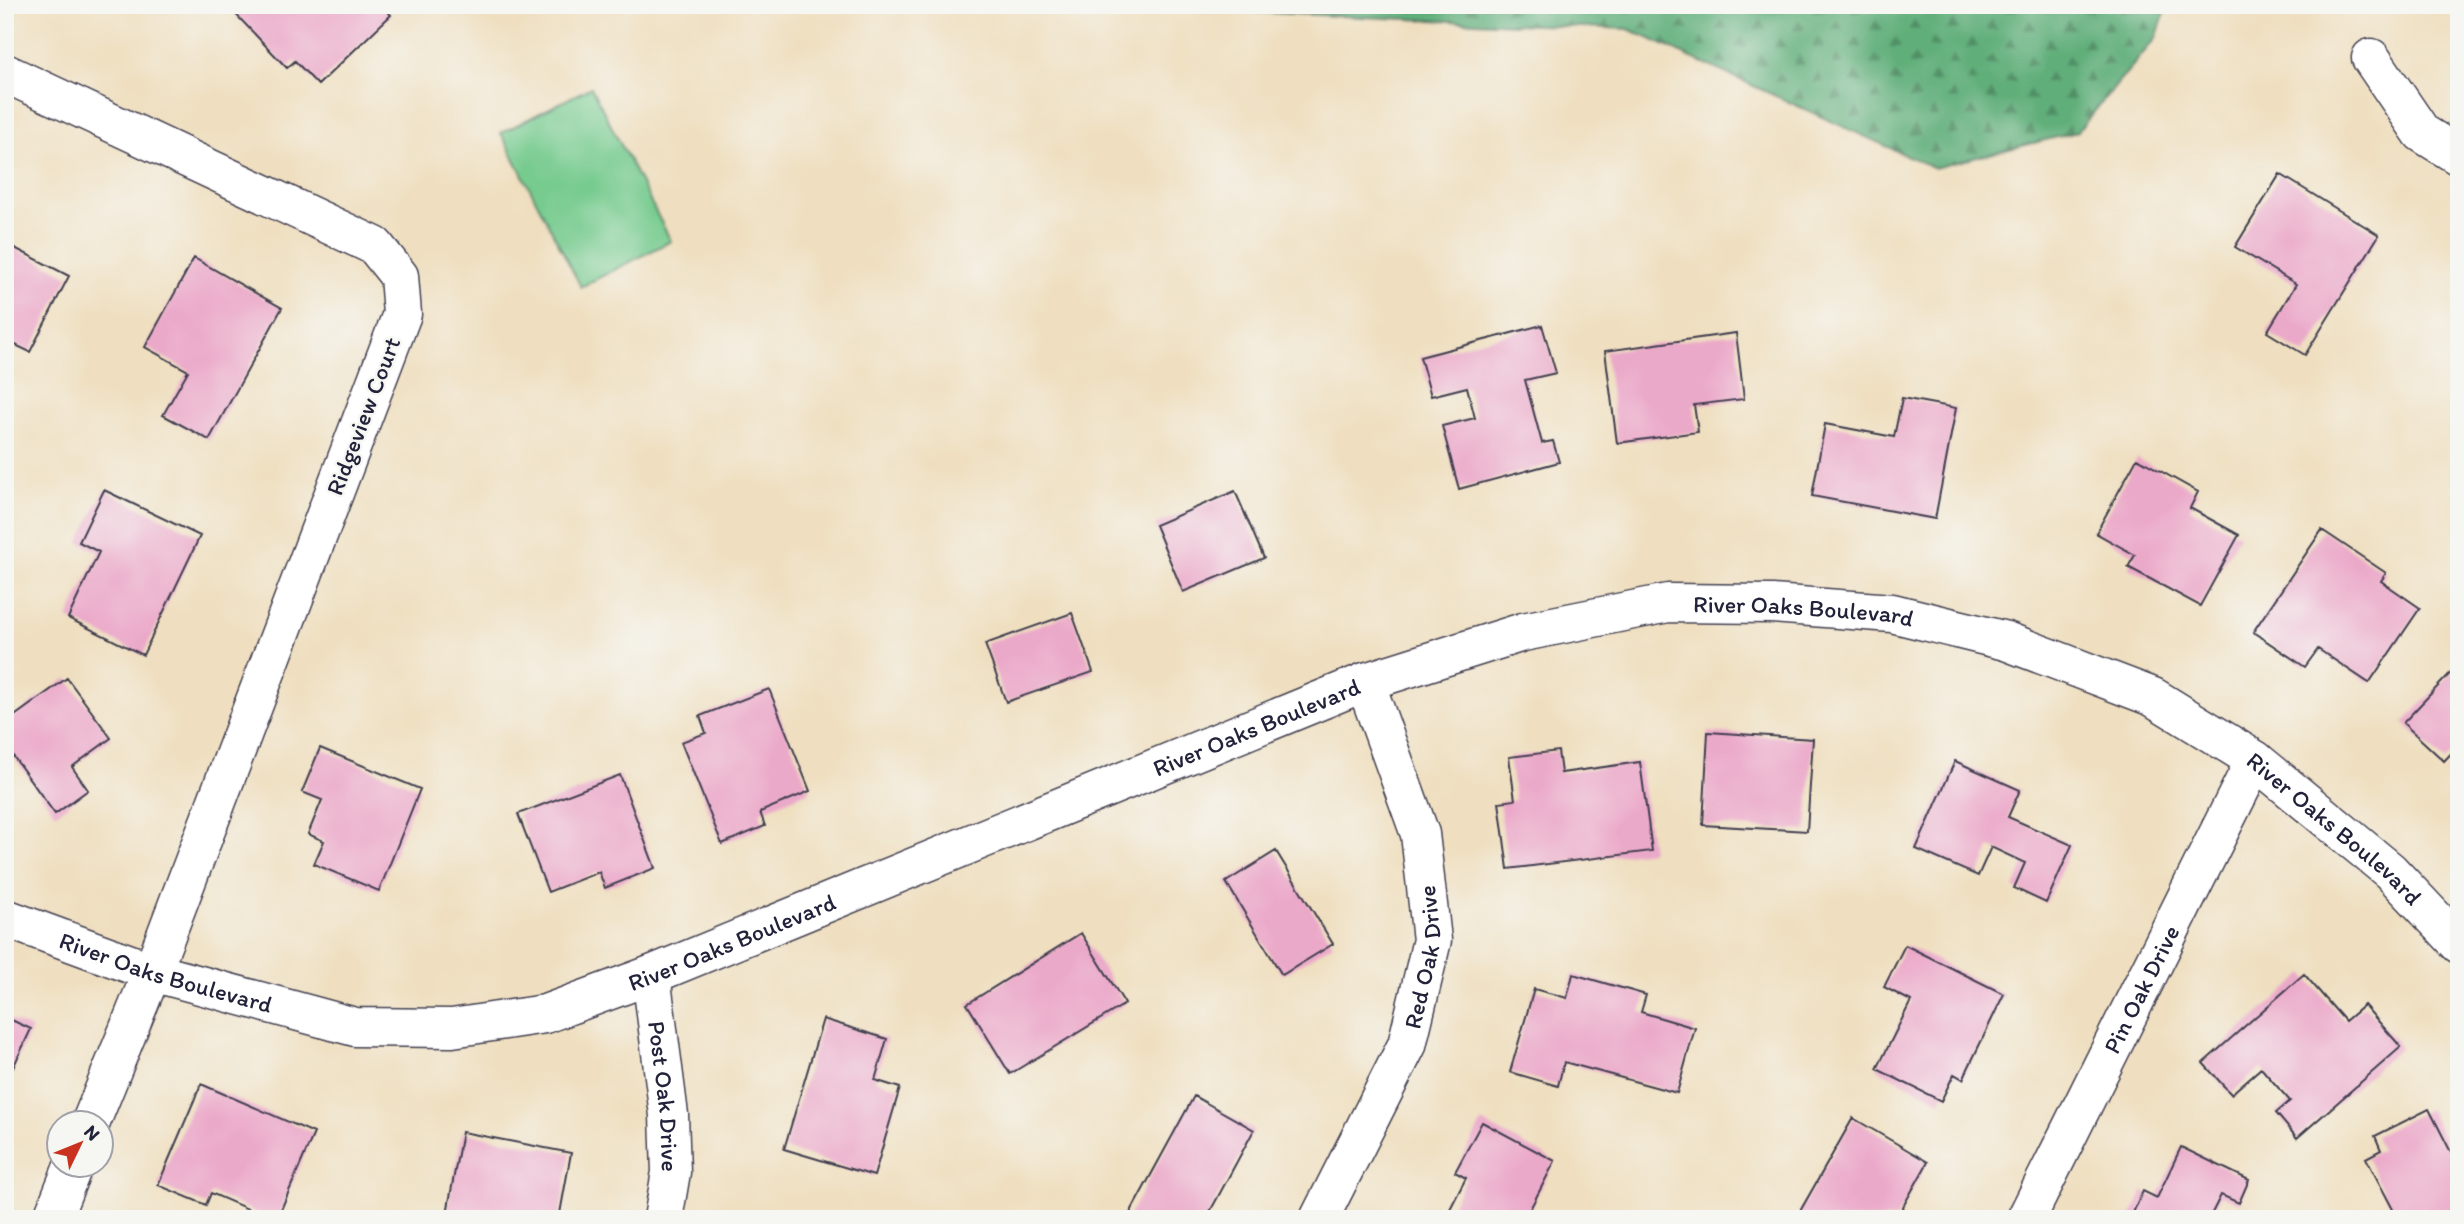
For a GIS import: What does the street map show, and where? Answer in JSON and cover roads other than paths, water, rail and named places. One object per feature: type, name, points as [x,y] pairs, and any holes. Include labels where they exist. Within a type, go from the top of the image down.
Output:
[{"type":"street","points":[[2371,58],[2422,133],[2459,156]]},
{"type":"street","name":"Ridgeview Court","points":[[5,73],[375,246],[398,275],[402,314],[152,972],[97,1108]]},
{"type":"street","name":"River Oaks Boulevard","points":[[5,918],[152,972],[355,1027],[452,1028],[545,1014],[651,975],[1365,682],[1522,632],[1668,603],[1772,604],[1892,613],[2006,640],[2154,697],[2255,760],[2390,871],[2459,944]]},
{"type":"street","name":"Red Oak Drive","points":[[1319,1219],[1407,1045],[1433,940],[1420,834],[1365,682]]},
{"type":"street","name":"Pin Oak Drive","points":[[2026,1219],[2255,760]]},
{"type":"street","name":"Post Oak Drive","points":[[651,975],[669,1115],[671,1172],[663,1219]]},
{"type":"street","points":[[52,1219],[68,1178]]}]
